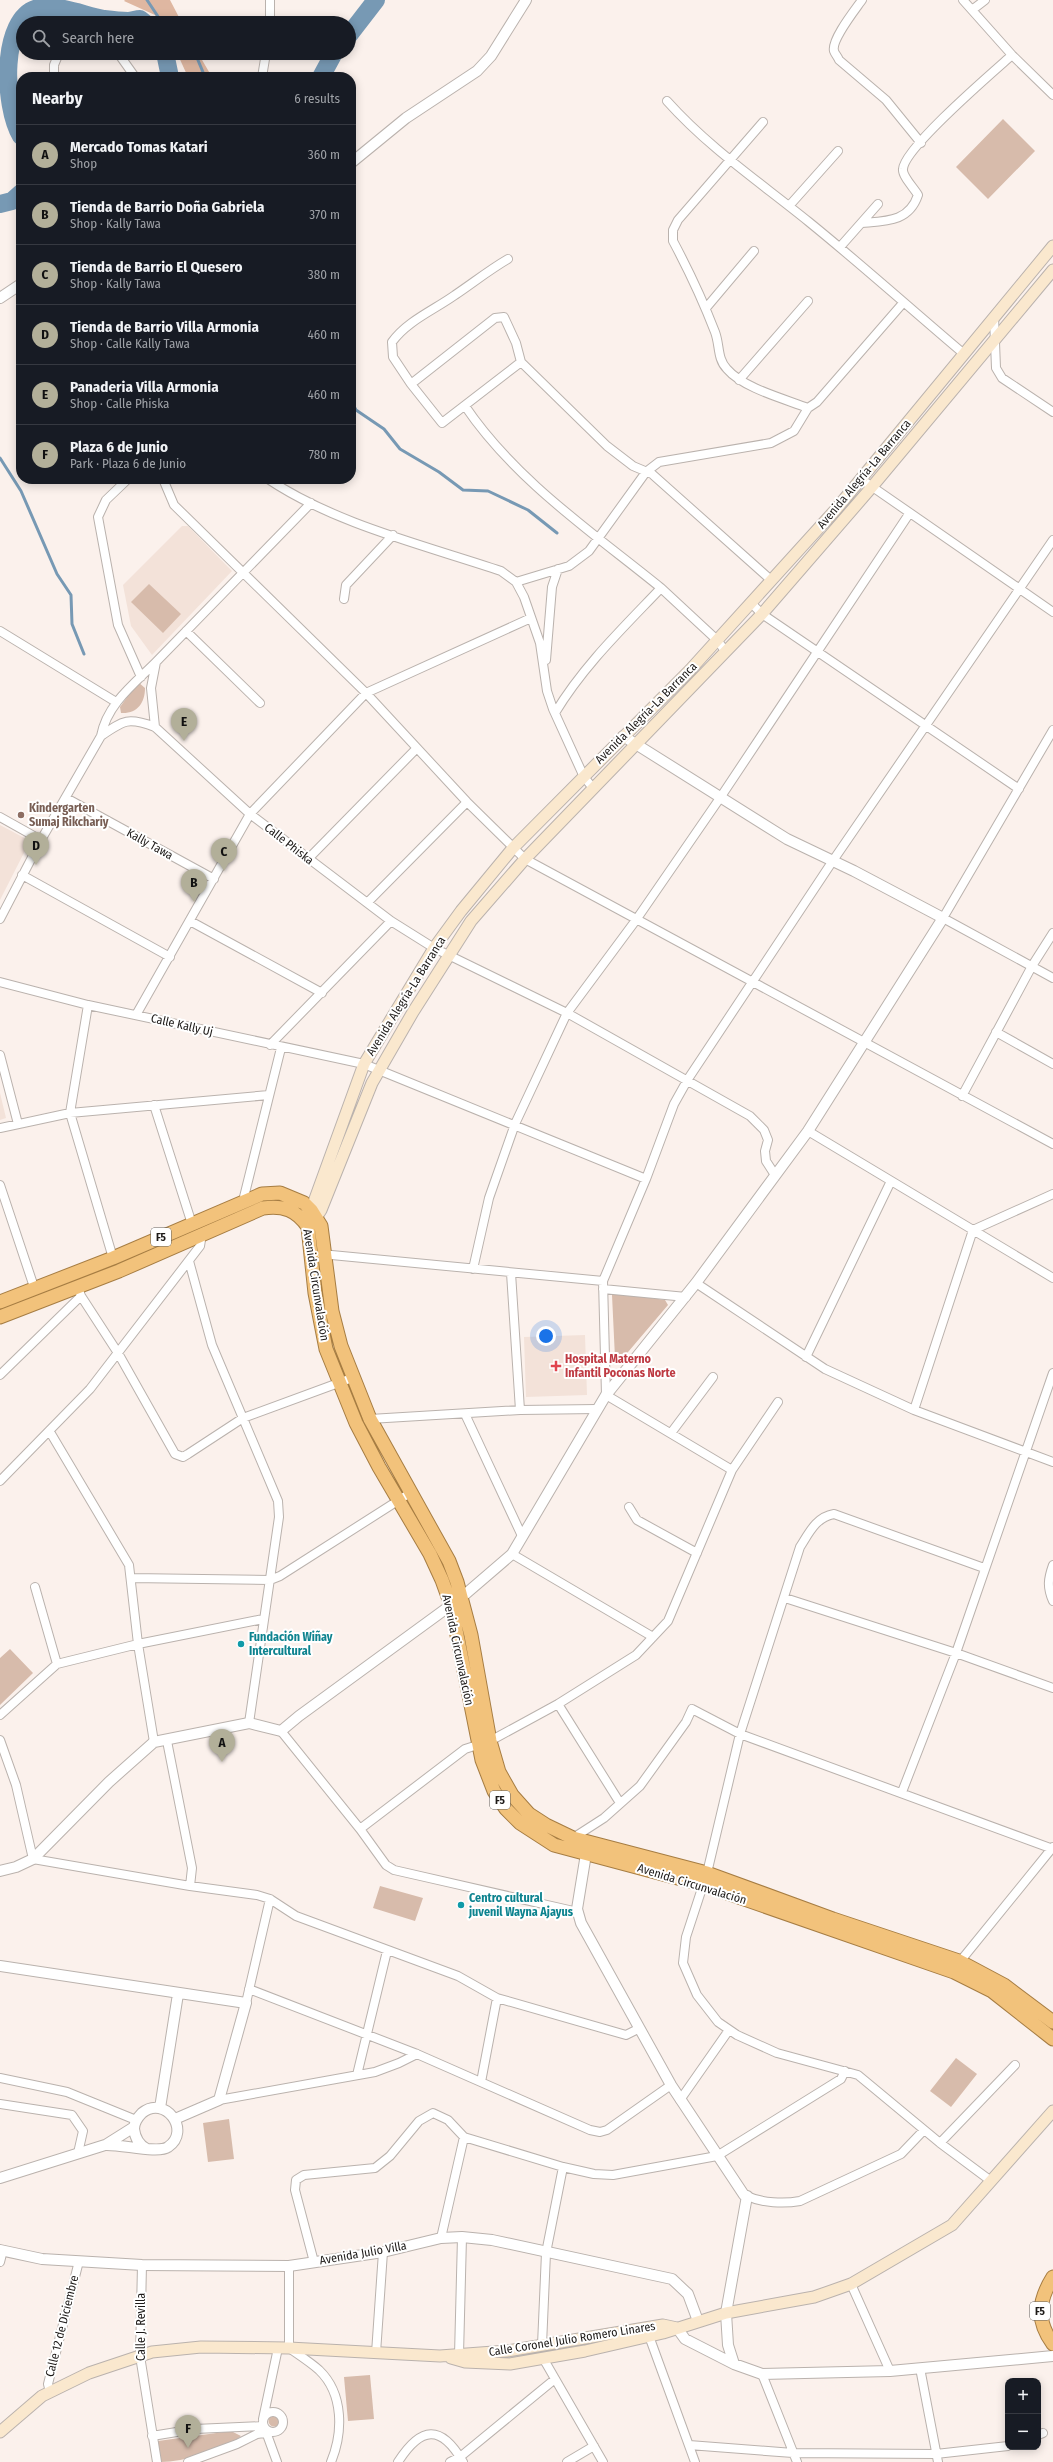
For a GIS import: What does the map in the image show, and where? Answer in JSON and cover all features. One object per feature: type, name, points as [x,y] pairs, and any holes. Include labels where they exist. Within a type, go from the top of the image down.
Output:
[{"type":"highway","name":"F5","points":[[0,1302],[34,1287],[113,1258],[262,1194],[280,1194],[296,1198],[310,1218]]},
{"type":"highway","points":[[243,1201],[249,1214]]},
{"type":"highway","name":"Avenida Circunvalación","points":[[0,1318],[80,1291],[202,1234],[263,1208],[275,1206],[288,1208],[310,1218],[324,1237],[332,1311],[341,1346],[352,1378],[370,1419],[449,1561],[462,1597],[484,1742],[512,1795],[530,1814],[546,1825],[573,1838],[589,1849]]},
{"type":"highway","name":"Avenida Circunvalación","points":[[310,1218],[315,1293],[326,1349],[356,1424],[398,1501],[430,1554],[451,1605],[484,1742],[494,1791],[520,1823],[554,1845],[589,1849],[706,1879],[956,1966],[990,1976],[1053,2022]]},
{"type":"highway","points":[[194,1223],[202,1234]]},
{"type":"highway","name":"Avenida Circunvalación","points":[[956,1966],[992,1991],[1053,2039]]},
{"type":"highway","name":"F5","points":[[1053,2277],[1044,2294],[1040,2310],[1041,2323],[1053,2344]]},
{"type":"main road","name":"Avenida Alegría-La Barranca","points":[[310,1218],[364,1064],[434,948],[513,848],[717,640],[861,479],[1052,248]]},
{"type":"main road","name":"Avenida Alegría-La Barranca","points":[[310,1218],[379,1070],[448,956],[472,922],[525,859],[762,614],[871,488],[1053,270]]},
{"type":"main road","points":[[677,2328],[726,2313],[814,2298],[851,2284],[940,2234],[952,2225],[1053,2111]]},
{"type":"main road","name":"Calle Coronel Julio Romero Linares","points":[[0,2432],[42,2396],[89,2373],[152,2352],[201,2347],[283,2348],[440,2356],[507,2351],[663,2325],[677,2328]]},
{"type":"main road","name":"Calle Coronel Julio Romero Linares","points":[[440,2356],[465,2362],[510,2364],[649,2336],[677,2328]]},
{"type":"street","points":[[270,0],[270,16]]},
{"type":"street","points":[[356,159],[406,118],[477,71],[491,56],[526,0]]},
{"type":"street","points":[[862,0],[844,27],[834,46],[834,51],[839,60],[886,100],[921,143]]},
{"type":"street","points":[[963,0],[1012,55],[1053,95]]},
{"type":"street","points":[[972,10],[985,0]]},
{"type":"street","points":[[862,223],[900,218],[910,210],[918,195],[903,168],[907,158],[942,119],[1012,55]]},
{"type":"street","points":[[54,72],[56,60]]},
{"type":"street","points":[[123,60],[131,72]]},
{"type":"street","points":[[263,72],[265,60]]},
{"type":"street","points":[[667,101],[688,125],[729,161],[746,172],[840,247],[903,303],[964,354]]},
{"type":"street","points":[[763,122],[678,220],[673,230],[673,241],[706,308],[718,338],[721,361],[739,380],[808,408]]},
{"type":"street","points":[[789,206],[838,151]]},
{"type":"street","points":[[840,247],[878,204]]},
{"type":"street","points":[[706,308],[754,251]]},
{"type":"street","points":[[508,259],[484,273],[455,295],[400,331],[392,342],[393,356],[411,384],[442,423],[521,362]]},
{"type":"street","points":[[0,298],[16,287]]},
{"type":"street","points":[[739,380],[808,301]]},
{"type":"street","points":[[516,582],[569,566],[589,551],[646,472],[665,460],[771,443],[794,430],[808,408],[817,402],[903,303]]},
{"type":"street","points":[[411,384],[495,318],[504,317],[516,343],[521,362],[607,446],[633,466],[646,472],[669,489],[771,580]]},
{"type":"street","points":[[994,317],[997,336],[996,368],[1002,378],[1053,412]]},
{"type":"street","points":[[465,406],[475,421],[512,464],[661,588],[717,640],[726,652]]},
{"type":"street","points":[[861,479],[871,488],[1053,612]]},
{"type":"street","points":[[123,484],[106,500],[98,517],[118,625],[142,677]]},
{"type":"street","points":[[165,484],[174,505],[242,574],[366,693],[467,802],[525,859],[1053,1144]]},
{"type":"street","points":[[277,484],[332,514],[501,571],[516,582],[524,597],[540,643],[547,691],[555,713],[584,777],[593,788]]},
{"type":"street","points":[[0,919],[41,840],[101,736],[104,722],[116,702],[311,503]]},
{"type":"street","points":[[473,1269],[489,1198],[515,1124],[567,1013],[636,920],[720,798],[910,514]]},
{"type":"street","points":[[344,599],[346,586],[393,534]]},
{"type":"street","points":[[606,1395],[603,1285],[674,1104],[688,1079],[832,862],[927,726],[1053,540]]},
{"type":"street","points":[[545,673],[552,587],[558,569]]},
{"type":"street","points":[[555,713],[573,684],[591,661],[661,588]]},
{"type":"street","points":[[751,603],[762,614],[1018,789]]},
{"type":"street","points":[[136,1015],[250,814],[366,693],[531,618]]},
{"type":"street","points":[[0,631],[116,702]]},
{"type":"street","points":[[186,631],[260,703]]},
{"type":"street","points":[[101,736],[119,723],[136,720],[155,727],[151,688],[156,662]]},
{"type":"street","name":"Calle Phiska","points":[[155,727],[250,814],[391,921],[448,956],[567,1013],[688,1079],[750,1116],[764,1130],[768,1140],[765,1152],[766,1161],[775,1175]]},
{"type":"street","points":[[281,1731],[299,1716],[462,1597],[512,1554],[606,1395],[696,1284],[808,1131],[943,918],[1053,730]]},
{"type":"street","points":[[623,736],[634,745],[787,839],[832,862],[854,871],[1053,978]]},
{"type":"street","points":[[308,859],[417,748]]},
{"type":"street","name":"Kally Tawa","points":[[66,798],[214,879]]},
{"type":"street","points":[[367,903],[467,802]]},
{"type":"street","points":[[0,817],[41,840]]},
{"type":"street","points":[[22,875],[170,957]]},
{"type":"street","points":[[190,921],[322,993]]},
{"type":"street","points":[[270,1045],[391,921]]},
{"type":"street","points":[[962,1096],[1032,966],[1053,933]]},
{"type":"street","name":"Calle Kally Uj","points":[[0,982],[88,1005],[281,1048],[364,1064],[646,1178]]},
{"type":"street","points":[[88,1005],[70,1112],[113,1258]]},
{"type":"street","points":[[996,1032],[1053,1064]]},
{"type":"street","points":[[243,1201],[281,1048]]},
{"type":"street","points":[[0,1055],[18,1124]]},
{"type":"street","points":[[0,1128],[70,1112],[269,1095]]},
{"type":"street","points":[[154,1105],[194,1223]]},
{"type":"street","points":[[808,1131],[1053,1278]]},
{"type":"street","points":[[806,1357],[891,1181]]},
{"type":"street","points":[[0,1185],[34,1287]]},
{"type":"street","points":[[914,1410],[973,1230],[1053,1194]]},
{"type":"street","points":[[0,1481],[50,1432],[90,1389],[200,1246],[202,1234]]},
{"type":"street","points":[[312,1255],[326,1254],[511,1273],[686,1297]]},
{"type":"street","points":[[189,1261],[212,1345],[278,1501],[279,1517],[263,1619],[249,1724]]},
{"type":"street","points":[[511,1273],[520,1410]]},
{"type":"street","points":[[696,1284],[825,1369],[914,1410],[1053,1462]]},
{"type":"street","points":[[0,1375],[80,1291],[175,1454],[182,1456],[188,1454],[243,1418],[352,1378]]},
{"type":"street","points":[[902,1792],[956,1653],[984,1568],[1027,1452],[1053,1373]]},
{"type":"street","points":[[671,1433],[713,1377]]},
{"type":"street","points":[[606,1395],[732,1470]]},
{"type":"street","points":[[360,1829],[465,1749],[484,1742],[558,1704],[636,1655],[668,1621],[732,1470],[778,1402]]},
{"type":"street","points":[[370,1419],[520,1410],[597,1409]]},
{"type":"street","points":[[466,1414],[522,1536]]},
{"type":"street","points":[[50,1432],[129,1565],[138,1644],[154,1742]]},
{"type":"street","points":[[131,1578],[270,1580],[280,1576],[410,1493]]},
{"type":"street","points":[[629,1507],[637,1520],[697,1553]]},
{"type":"street","points":[[984,1568],[834,1514],[824,1516],[817,1523],[800,1547],[785,1598],[740,1734],[706,1879],[686,1937],[683,1963],[690,1981],[706,2009],[718,2022],[729,2030],[777,2053],[858,2075],[940,2143],[991,2181]]},
{"type":"street","points":[[512,1554],[653,1637]]},
{"type":"street","points":[[1053,1565],[1048,1584],[1053,1601]]},
{"type":"street","points":[[35,1587],[57,1664]]},
{"type":"street","points":[[785,1598],[956,1653],[1053,1688]]},
{"type":"street","points":[[0,1715],[57,1664],[138,1644],[263,1619]]},
{"type":"street","points":[[558,1704],[620,1803]]},
{"type":"street","points":[[573,1838],[604,1818],[640,1786],[686,1722],[692,1709],[740,1734],[1053,1848],[956,1966]]},
{"type":"street","points":[[0,1871],[16,1867],[33,1858],[109,1782],[154,1742],[167,1741],[249,1724],[281,1731],[360,1829],[386,1865],[401,1873],[578,1912]]},
{"type":"street","points":[[0,1740],[16,1785],[33,1858]]},
{"type":"street","points":[[167,1741],[192,1868],[190,1886]]},
{"type":"street","points":[[589,1849],[578,1912],[581,1923],[638,2029],[680,2100],[744,2194],[753,2199],[788,2203],[800,2201],[901,2154],[924,2130]]},
{"type":"street","points":[[33,1858],[190,1886],[257,1895],[270,1899],[296,1916],[387,1951],[458,1976],[497,1998],[626,2035],[638,2029]]},
{"type":"street","points":[[219,2100],[246,2003],[270,1899]]},
{"type":"street","points":[[357,2075],[387,1951]]},
{"type":"street","points":[[0,1966],[178,1994],[246,2003]]},
{"type":"street","points":[[249,1989],[417,2054],[590,2130],[600,2132],[607,2130],[671,2085]]},
{"type":"street","points":[[160,2108],[178,1994]]},
{"type":"street","points":[[481,2082],[497,1998]]},
{"type":"street","points":[[680,2100],[729,2030]]},
{"type":"street","points":[[175,2119],[219,2100],[376,2072],[417,2054]]},
{"type":"street","points":[[940,2143],[1015,2065]]},
{"type":"street","points":[[314,2262],[295,2190],[296,2180],[304,2174],[375,2168],[390,2156],[420,2121],[433,2113],[448,2120],[464,2137],[563,2167],[594,2174],[613,2175],[717,2156],[841,2079],[845,2071]]},
{"type":"street","points":[[0,2078],[67,2092],[135,2124]]},
{"type":"street","points":[[0,2104],[72,2115],[83,2131],[78,2153]]},
{"type":"street","points":[[0,2178],[105,2145],[121,2144],[157,2151],[171,2145],[178,2132],[175,2119],[171,2114],[160,2108],[147,2109],[135,2124],[105,2145]]},
{"type":"street","points":[[135,2124],[138,2141],[147,2149]]},
{"type":"street","points":[[441,2238],[464,2137]]},
{"type":"street","points":[[542,2345],[546,2253],[563,2167]]},
{"type":"street","points":[[734,2364],[728,2345],[726,2313],[747,2196]]},
{"type":"street","points":[[459,2354],[462,2237]]},
{"type":"street","name":"Avenida Julio Villa","points":[[1,2250],[42,2259],[142,2265],[289,2266],[383,2252],[441,2238],[462,2237],[492,2240],[546,2253],[672,2279],[688,2294],[698,2321]]},
{"type":"street","points":[[0,2262],[1,2250]]},
{"type":"street","points":[[376,2353],[383,2252]]},
{"type":"street","name":"Calle 12 de Diciembre","points":[[50,2392],[48,2384],[78,2261]]},
{"type":"street","name":"Calle J. Revilla","points":[[142,2265],[140,2356],[157,2462]]},
{"type":"street","points":[[276,2462],[266,2427],[267,2401],[283,2348],[289,2266]]},
{"type":"street","points":[[851,2284],[890,2370]]},
{"type":"street","points":[[677,2328],[685,2339],[734,2364],[762,2374],[890,2370],[1053,2356]]},
{"type":"street","points":[[649,2336],[695,2462]]},
{"type":"street","points":[[283,2348],[319,2370],[330,2385],[340,2414],[338,2444],[331,2462]]},
{"type":"street","points":[[543,2358],[603,2462]]},
{"type":"street","points":[[920,2368],[937,2458]]},
{"type":"street","points":[[762,2374],[797,2462]]},
{"type":"street","points":[[450,2462],[462,2460],[555,2379]]},
{"type":"street","points":[[152,2436],[195,2429],[266,2427],[277,2431],[282,2426],[282,2420],[267,2401]]},
{"type":"street","points":[[188,2462],[237,2444],[257,2434],[266,2427],[267,2414],[276,2413]]},
{"type":"street","points":[[398,2462],[414,2442],[424,2434],[439,2435],[449,2441],[462,2460]]},
{"type":"street","points":[[689,2445],[793,2453],[937,2458],[1005,2447]]},
{"type":"street","points":[[567,2462],[594,2446]]},
{"type":"shaded area","points":[[170,0],[178,16],[156,16],[124,1]]},
{"type":"shaded area","points":[[180,60],[202,60],[209,72],[186,72]]},
{"type":"shaded area","points":[[1003,119],[1035,151],[988,199],[956,167]]},
{"type":"shaded area","points":[[182,526],[188,526],[232,571],[152,655],[131,626],[123,585]]},
{"type":"shaded area","points":[[149,584],[181,614],[163,633],[131,602]]},
{"type":"shaded area","points":[[138,682],[145,688],[142,703],[132,712],[121,713],[120,707]]},
{"type":"shaded area","points":[[0,825],[30,841],[0,900]]},
{"type":"shaded area","points":[[0,1093],[6,1118],[0,1120]]},
{"type":"shaded area","points":[[617,1293],[665,1300],[668,1305],[617,1365],[615,1358],[612,1295]]},
{"type":"shaded area","name":"Hospital Materno Infantil Poconas Norte","points":[[585,1335],[587,1395],[526,1397],[524,1337]]},
{"type":"shaded area","points":[[10,1649],[33,1673],[0,1705],[0,1658]]},
{"type":"shaded area","points":[[380,1886],[423,1898],[415,1921],[373,1908]]},
{"type":"shaded area","points":[[956,2058],[977,2074],[951,2107],[930,2091]]},
{"type":"shaded area","points":[[229,2119],[234,2159],[208,2162],[203,2123]]},
{"type":"shaded area","points":[[370,2375],[374,2419],[348,2421],[344,2377]]},
{"type":"shaded area","points":[[272,2416],[276,2416],[278,2417],[278,2425],[272,2426],[269,2423],[269,2419]]},
{"type":"shaded area","points":[[231,2431],[241,2436],[225,2446],[180,2460],[161,2462],[158,2441]]},
{"type":"waterway","points":[[147,0],[158,16]]},
{"type":"waterway","points":[[356,26],[376,0]]},
{"type":"waterway","points":[[25,16],[38,8],[46,7],[71,10],[93,16]]},
{"type":"waterway","points":[[16,31],[11,45],[8,64],[8,85],[16,124]]},
{"type":"waterway","points":[[166,60],[169,72]]},
{"type":"waterway","points":[[198,60],[203,72]]},
{"type":"waterway","points":[[324,72],[330,60]]},
{"type":"waterway","points":[[0,204],[12,201],[16,197]]},
{"type":"waterway","points":[[356,410],[384,429],[400,449],[439,472],[463,490],[488,491],[528,510],[557,533]]},
{"type":"waterway","points":[[0,458],[16,483]]},
{"type":"waterway","points":[[17,484],[57,574],[71,595],[72,624],[84,654]]},
{"type":"place","name":"Panaderia Villa Armonia","points":[[184,741]]},
{"type":"place","name":"Kindergarten Sumaj Rikchariy","points":[[21,815]]},
{"type":"place","name":"Tienda de Barrio Villa Armonia","points":[[36,865]]},
{"type":"place","name":"Tienda de Barrio El Quesero","points":[[224,871]]},
{"type":"place","name":"Tienda de Barrio Doña Gabriela","points":[[194,902]]},
{"type":"place","name":"Hospital Materno Infantil Poconas Norte","points":[[556,1366]]},
{"type":"place","name":"Fundación Wiñay Intercultural","points":[[241,1644]]},
{"type":"place","name":"Mercado Tomas Katari","points":[[222,1762]]},
{"type":"place","name":"Centro cultural juvenil Wayna Ajayus","points":[[461,1905]]},
{"type":"place","name":"Plaza 6 de Junio","points":[[188,2448]]}]
